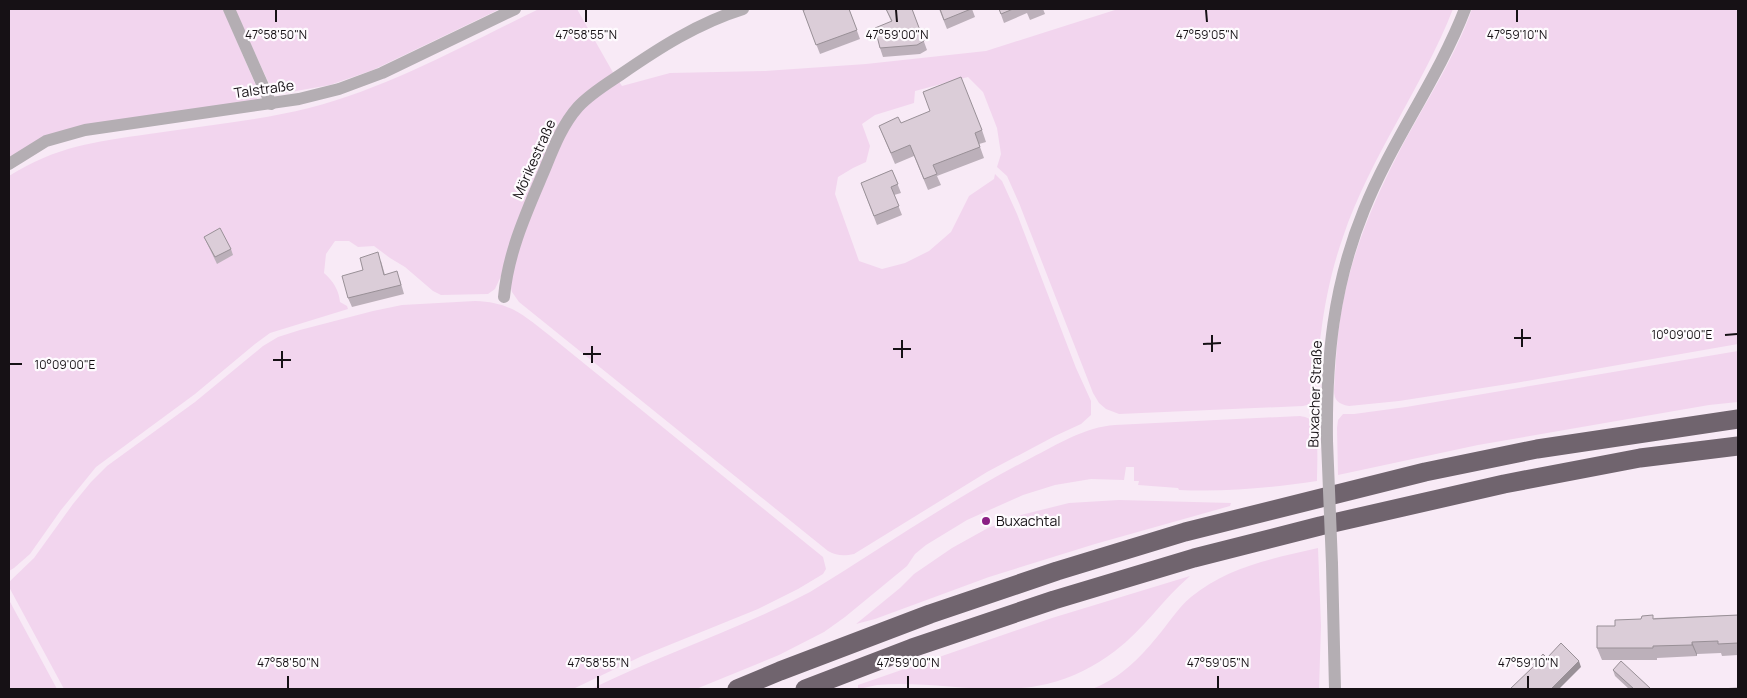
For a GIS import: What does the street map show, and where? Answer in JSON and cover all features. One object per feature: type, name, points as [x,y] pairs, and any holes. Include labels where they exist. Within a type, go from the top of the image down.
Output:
[{"type":"highway","points":[[737,689],[930,614],[1057,571],[1185,532],[1424,472],[1537,449],[1738,419]]},
{"type":"highway","points":[[805,689],[938,639],[1054,600],[1194,558],[1320,526],[1504,484],[1640,458],[1738,446]]},
{"type":"street","points":[[229,9],[271,104]]},
{"type":"street","name":"Talstraße","points":[[9,164],[46,142],[85,130],[271,104],[321,95],[382,73],[515,9]]},
{"type":"street","name":"Mörikestraße","points":[[504,297],[509,263],[529,207],[557,142],[567,122],[577,108],[589,97],[660,48],[717,17],[743,9]]},
{"type":"street","name":"Buxacher Straße","points":[[1335,689],[1327,441],[1329,354],[1341,283],[1349,253],[1365,209],[1407,124],[1438,69],[1465,9]]},
{"type":"shaded area","points":[[9,9],[223,9],[259,94],[257,99],[253,101],[137,118],[9,157]]},
{"type":"shaded area","points":[[234,9],[500,9],[373,70],[330,85],[279,94],[273,92]]},
{"type":"shaded area","points":[[539,9],[577,9],[615,76],[582,100],[495,289],[488,294],[441,295],[374,246],[358,247],[349,241],[335,241],[326,254],[324,273],[335,286],[340,302],[347,306],[348,309],[270,333],[255,344],[195,394],[96,467],[61,510],[30,554],[9,571],[9,176],[43,158],[93,143],[270,116],[309,108],[339,99],[398,77]]},
{"type":"shaded area","points":[[1118,9],[1453,9],[1427,67],[1367,179],[1343,237],[1335,261],[1327,297],[1320,341],[1316,389],[1311,404],[1303,406],[1119,414],[1106,409],[1099,403],[1093,393],[1019,203],[1007,176],[997,167],[1001,154],[997,128],[983,92],[968,77],[915,91],[914,103],[875,115],[862,124],[870,146],[866,162],[838,177],[835,194],[859,261],[882,269],[905,263],[929,251],[951,232],[969,196],[994,179],[995,174],[1002,181],[1017,214],[1076,368],[1091,401],[1091,415],[1081,424],[987,472],[854,554],[841,555],[828,551],[519,302],[512,292],[510,285],[513,263],[557,148],[580,110],[618,80],[622,86],[670,73],[765,71],[866,64],[986,51]]},
{"type":"shaded area","points":[[1472,9],[1738,9],[1738,344],[1399,401],[1349,406],[1337,401],[1334,390],[1342,307],[1351,267],[1364,228],[1389,172],[1447,65]]},
{"type":"shaded area","points":[[475,301],[507,307],[549,335],[823,557],[826,569],[823,574],[758,609],[642,656],[573,689],[64,689],[9,587],[9,582],[34,558],[73,504],[107,466],[195,402],[263,346],[278,337],[402,305]]},
{"type":"shaded area","points":[[1738,351],[1738,402],[1709,405],[1478,445],[1338,475],[1337,428],[1338,420],[1343,414],[1406,407]]},
{"type":"shaded area","points":[[1300,416],[1311,420],[1316,429],[1317,481],[1248,489],[1179,490],[1178,488],[1138,485],[1139,481],[1134,481],[1134,467],[1126,467],[1124,480],[1091,479],[1055,485],[1023,495],[967,520],[926,545],[915,554],[907,566],[845,617],[824,632],[779,655],[696,689],[591,689],[756,618],[810,592],[974,489],[1051,447],[1082,433],[1104,426],[1115,425]]},
{"type":"shaded area","points":[[1119,500],[1231,503],[1230,506],[1095,544],[989,577],[875,619],[856,624],[914,574],[952,548],[988,528],[1021,515],[1069,503]]},
{"type":"shaded area","points":[[1318,548],[1321,626],[1319,689],[1092,689],[1111,680],[1136,660],[1181,606],[1205,587],[1220,578],[1252,565]]},
{"type":"shaded area","points":[[1190,576],[1115,651],[1074,675],[1047,684],[1026,688],[984,689],[898,684],[877,685],[858,689],[858,685],[1052,618]]},
{"type":"shaded area","points":[[9,600],[57,689],[9,689]]},
{"type":"building","points":[[849,9],[857,30],[816,45],[803,10]]},
{"type":"building","points":[[886,9],[912,9],[924,41],[917,45],[880,48],[875,28],[892,21]]},
{"type":"building","points":[[940,9],[971,9],[944,20]]},
{"type":"building","points":[[999,9],[1013,9],[1001,14]]},
{"type":"building","points":[[961,77],[982,130],[975,133],[980,147],[933,165],[937,174],[924,179],[910,145],[891,153],[879,126],[898,117],[901,123],[930,111],[923,92]]},
{"type":"building","points":[[892,170],[898,184],[891,187],[899,206],[874,216],[861,183]]},
{"type":"building","points":[[220,228],[231,249],[215,257],[204,237]]},
{"type":"building","points":[[378,252],[384,275],[397,271],[401,285],[348,298],[342,276],[363,270],[360,258]]},
{"type":"building","points":[[1653,615],[1653,619],[1738,615],[1738,643],[1718,644],[1718,641],[1692,642],[1692,645],[1653,646],[1653,648],[1597,648],[1597,626],[1615,626],[1615,620],[1641,619],[1642,616]]},
{"type":"building","points":[[1561,643],[1579,661],[1551,689],[1510,689],[1534,666],[1533,664],[1543,654],[1547,658]]},
{"type":"building","points":[[1621,661],[1651,689],[1634,689],[1613,670]]},
{"type":"place","name":"Buxachtal","points":[[986,521]]}]
